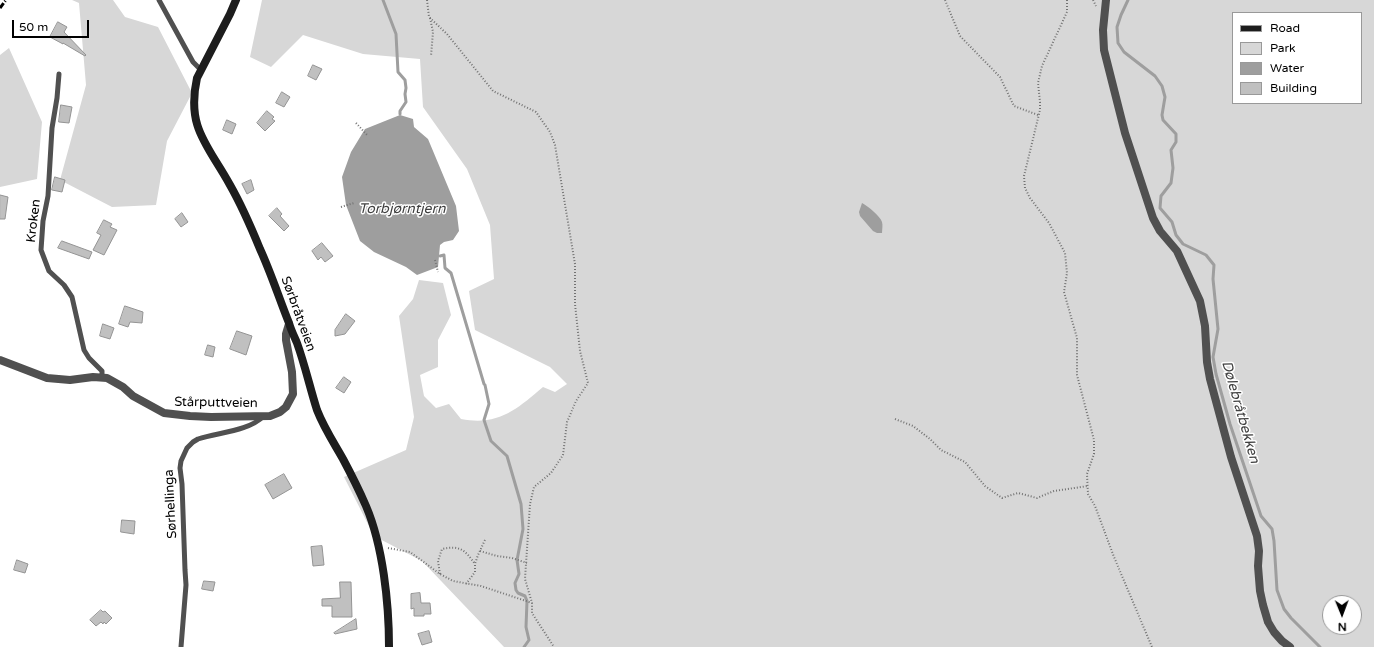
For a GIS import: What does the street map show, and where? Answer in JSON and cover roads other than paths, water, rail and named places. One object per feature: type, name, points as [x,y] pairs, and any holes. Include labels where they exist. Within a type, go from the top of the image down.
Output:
[{"type":"street","name":"Sørbråtveien","points":[[236,0],[201,70],[195,90],[194,106],[196,123],[199,132],[246,215],[270,271],[297,343],[323,424],[366,505],[376,533],[386,601],[389,647]]},
{"type":"street","points":[[1106,0],[1103,30],[1104,50],[1125,133],[1153,218],[1160,232],[1177,251],[1200,301],[1205,326],[1207,362],[1210,379],[1231,457],[1257,536],[1260,591],[1263,605],[1268,622],[1274,632],[1290,647]]},
{"type":"street","name":"Stårputtveien","points":[[102,376],[115,382],[133,396],[164,413],[205,417],[270,416],[280,412],[286,407],[293,394],[292,372],[286,340],[289,324]]},
{"type":"street","points":[[0,360],[47,378],[70,380],[102,376]]},
{"type":"lane","points":[[160,0],[192,62],[201,70]]},
{"type":"lane","name":"Kroken","points":[[59,74],[52,128],[48,196],[43,221],[41,250],[48,271],[64,285],[72,297],[84,350],[89,358],[102,371],[102,376]]},
{"type":"lane","name":"Sørhellinga","points":[[181,647],[186,585],[180,468],[184,452],[190,444],[198,439],[240,429],[260,420],[264,416]]},
{"type":"water","name":"Torbjørntjern","points":[[400,115],[413,119],[414,127],[428,139],[456,206],[459,231],[453,240],[444,242],[440,245],[438,267],[417,275],[406,267],[374,252],[360,241],[346,205],[342,177],[351,152],[365,129]]},
{"type":"water","points":[[862,203],[874,211],[881,220],[882,233],[873,231],[860,216],[859,212]]},
{"type":"waterway","points":[[383,0],[396,34],[398,72],[405,80],[406,102],[400,111],[400,114]]},
{"type":"waterway","name":"Dølebråtbekken","points":[[1128,0],[1117,27],[1118,43],[1124,52],[1155,76],[1162,86],[1165,97],[1162,115],[1163,120],[1176,134],[1176,142],[1171,150],[1173,168],[1171,183],[1161,196],[1160,208],[1172,222],[1176,235],[1183,244],[1206,255],[1214,265],[1213,279],[1218,329],[1213,357],[1216,374],[1230,424],[1261,516],[1272,529],[1277,590],[1284,609],[1320,647]]},
{"type":"waterway","points":[[440,256],[444,255],[445,268],[451,273],[485,385],[489,404],[484,420],[491,441],[507,456],[521,504],[523,529],[517,560],[519,574],[515,583],[516,590],[518,593],[525,596],[527,601],[526,627],[529,640],[524,647]]},
{"type":"railway","points":[[0,8],[6,0]]}]
